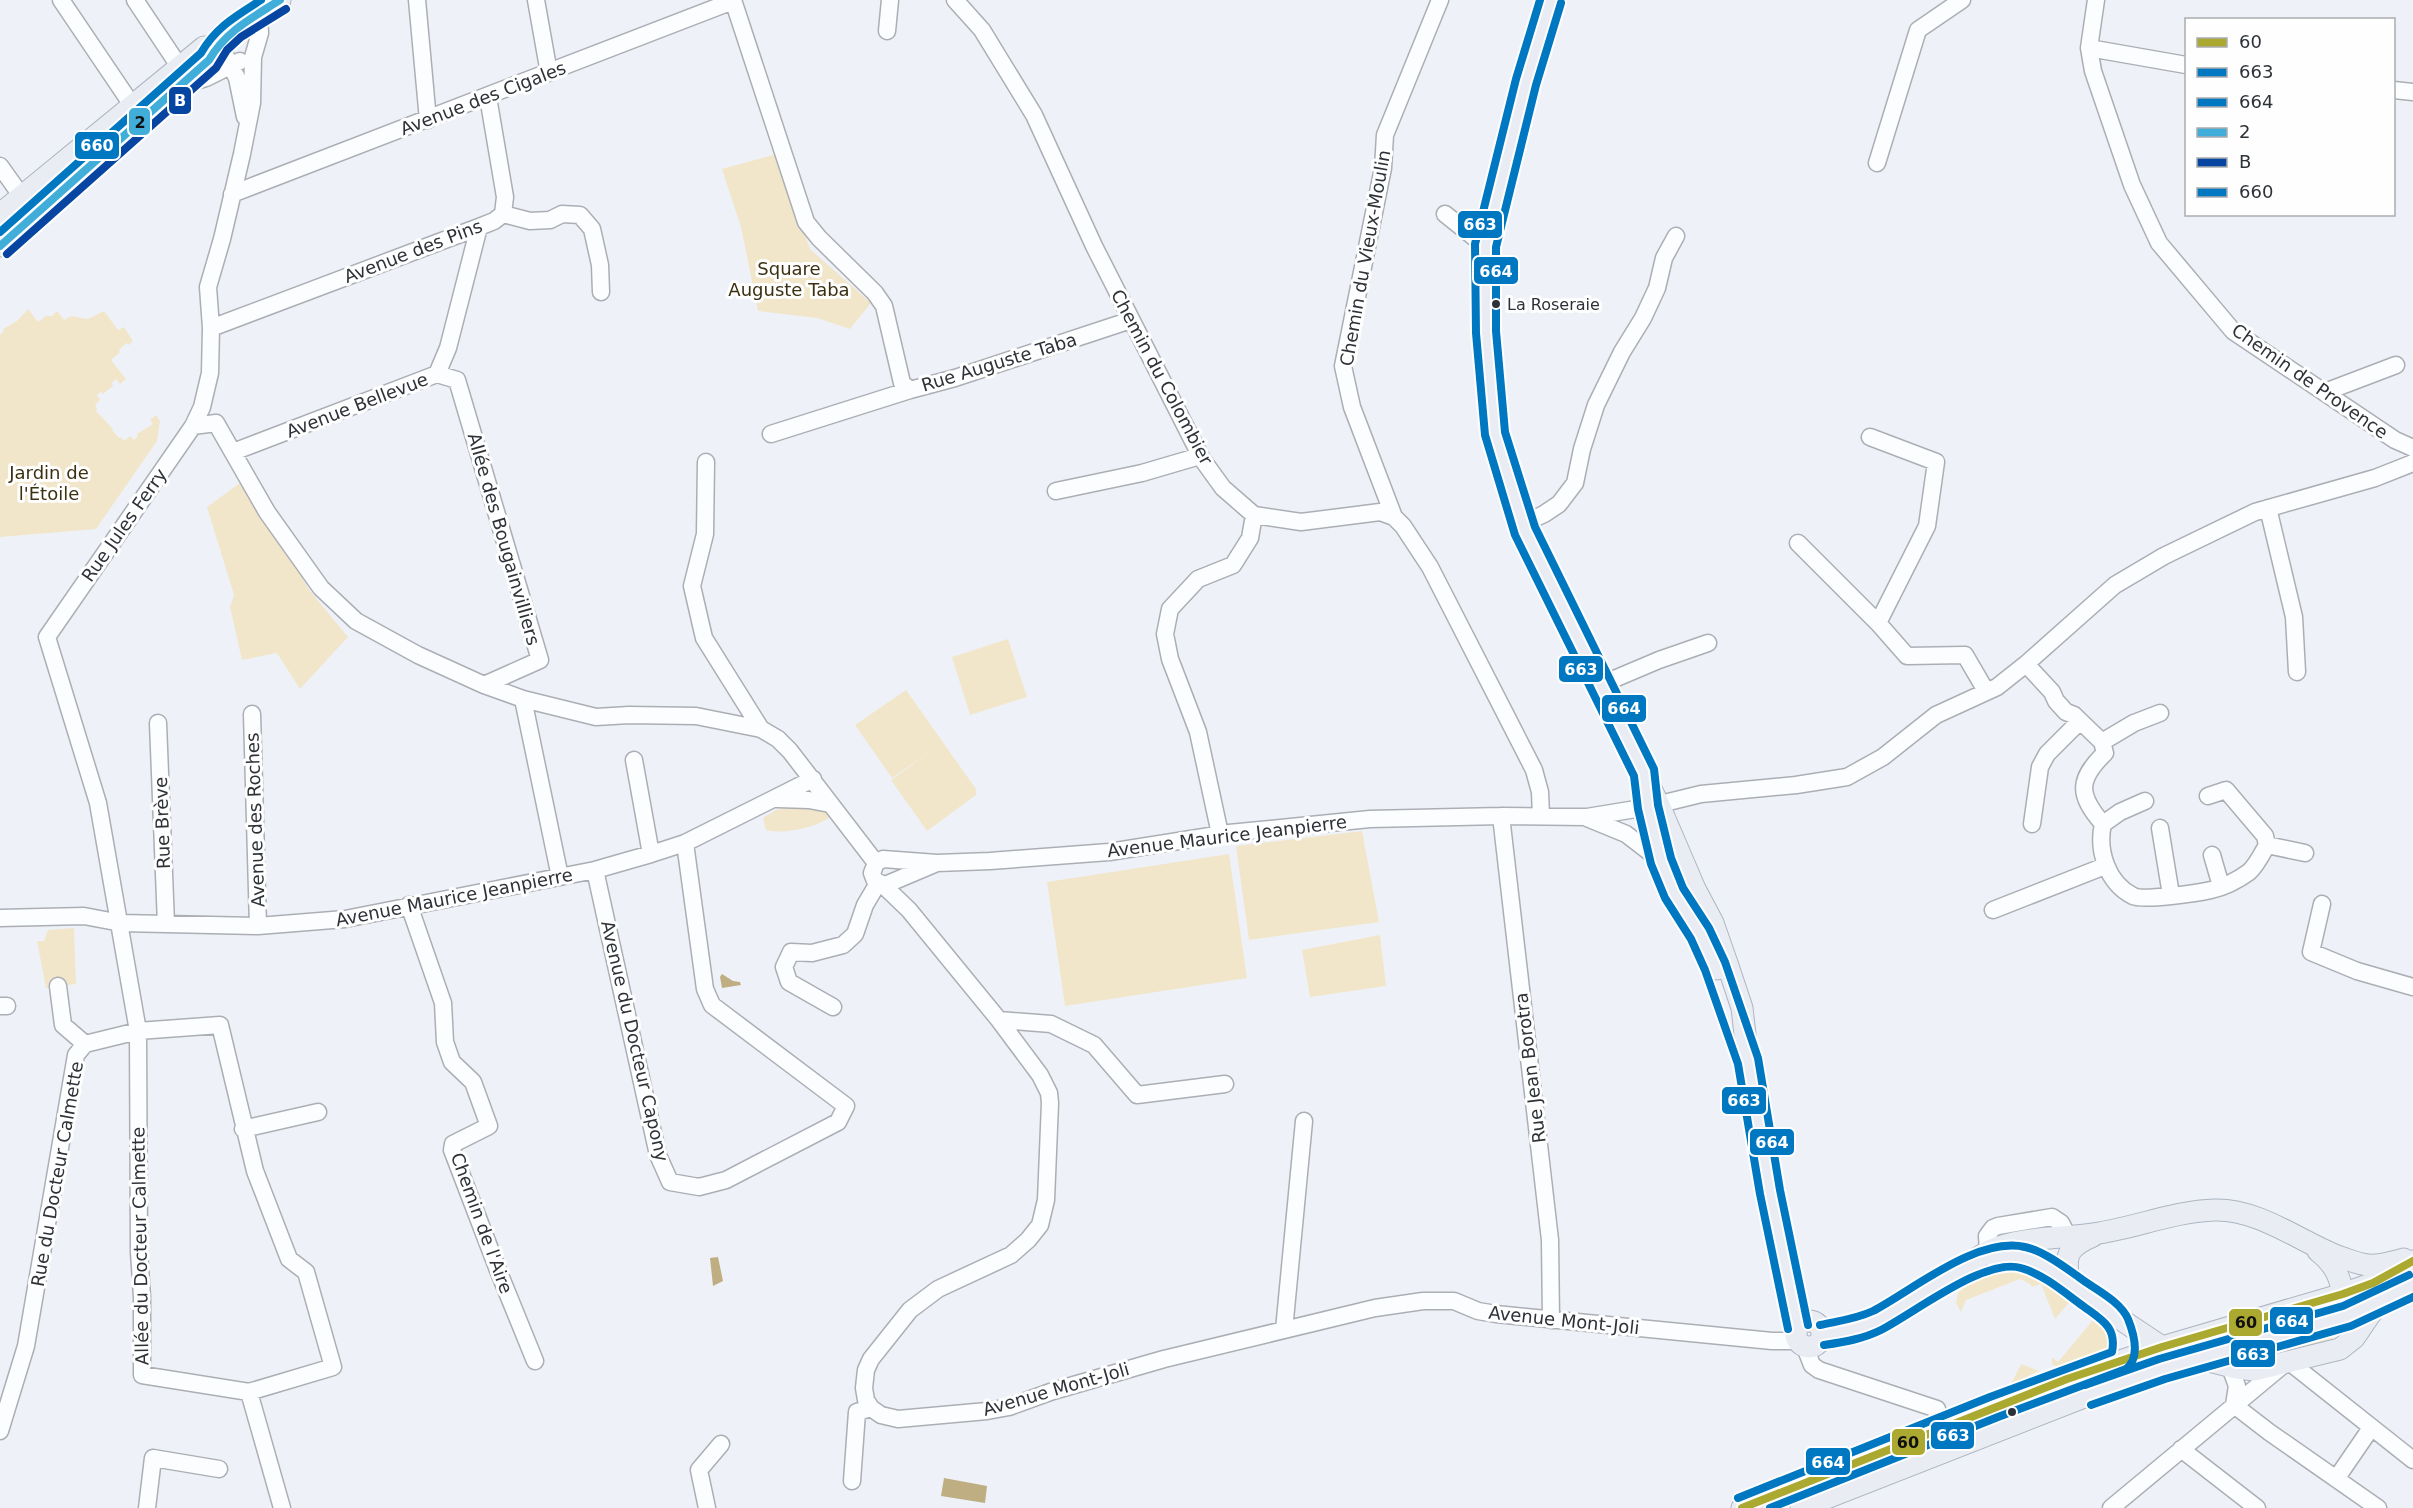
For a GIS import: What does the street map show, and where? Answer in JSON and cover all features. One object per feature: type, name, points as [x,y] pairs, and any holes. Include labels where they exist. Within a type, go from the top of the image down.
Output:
[{"type":"main road","points":[[1551,0],[1526,82],[1485,246],[1486,332],[1495,434],[1523,524],[1644,773],[1654,806],[1713,923],[1730,970],[1742,1008],[1748,1061],[1770,1192],[1806,1337],[1860,1328],[1878,1320],[1988,1251],[2019,1242],[2099,1233],[2201,1211],[2226,1210],[2258,1219],[2310,1245],[2367,1265],[2413,1259]]},
{"type":"main road","points":[[16,232],[1,214],[132,105],[209,60],[219,42],[269,5]]},
{"type":"main road","points":[[0,246],[179,76]]},
{"type":"main road","points":[[1654,806],[1661,861],[1674,893],[1700,934],[1716,966],[1748,1061]]},
{"type":"main road","points":[[2069,1283],[2068,1253],[2073,1246],[2099,1233]]},
{"type":"main road","points":[[2310,1245],[2329,1259],[2335,1268],[2347,1316],[2345,1332],[2329,1350]]},
{"type":"main road","points":[[1961,1270],[2003,1257],[2023,1257],[2069,1283],[2162,1347],[2230,1367],[2254,1370],[2340,1349],[2349,1344],[2378,1302]]},
{"type":"main road","points":[[1742,1508],[2121,1360],[2373,1283],[2413,1259]]},
{"type":"main road","points":[[1801,1508],[2115,1385],[2347,1316],[2413,1285]]},
{"type":"main road","points":[[2115,1316],[2125,1339],[2121,1360]]},
{"type":"street","points":[[61,0],[132,105]]},
{"type":"street","points":[[135,0],[179,76],[206,78],[238,87]]},
{"type":"street","points":[[417,0],[428,120]]},
{"type":"street","points":[[536,0],[549,73]]},
{"type":"street","name":"Avenue des Cigales","points":[[232,194],[488,97],[733,0]]},
{"type":"street","name":"Rue Auguste Taba","points":[[733,0],[806,222],[819,238],[875,292],[884,306],[902,383],[910,390],[955,378],[1131,320]]},
{"type":"street","points":[[887,31],[890,0]]},
{"type":"street","name":"Chemin du Colombier","points":[[955,0],[982,30],[1034,115],[1094,246],[1200,456],[1223,488],[1254,515]]},
{"type":"street","name":"Chemin du Vieux-Moulin","points":[[1394,517],[1352,407],[1343,366],[1383,168],[1386,135],[1440,0]]},
{"type":"street","points":[[1877,163],[1918,30],[1962,0]]},
{"type":"street","name":"Chemin de Provence","points":[[2096,0],[2089,48],[2094,71],[2132,184],[2159,243],[2233,331],[2395,440],[2413,448]]},
{"type":"street","name":"Rue Jules Ferry","points":[[120,923],[98,803],[47,637],[192,426],[202,407],[210,373],[211,328],[208,287],[242,154],[252,103],[253,57],[269,5]]},
{"type":"street","points":[[206,78],[231,64],[253,57],[246,40],[235,29]]},
{"type":"street","name":"Rue Jules Ferry","points":[[219,42],[237,78],[247,124]]},
{"type":"street","points":[[2089,48],[2185,65]]},
{"type":"street","points":[[2395,90],[2413,92]]},
{"type":"street","name":"Avenue des Pins","points":[[211,328],[479,227],[494,221],[503,214],[505,197],[488,97]]},
{"type":"street","points":[[0,166],[35,215]]},
{"type":"street","points":[[503,214],[530,220],[550,220],[562,214],[580,215],[592,229],[600,265],[601,292]]},
{"type":"street","points":[[1445,214],[1485,246]]},
{"type":"street","name":"Avenue Bellevue","points":[[234,452],[437,374],[448,348],[479,227]]},
{"type":"street","points":[[1523,524],[1559,504],[1575,483],[1582,449],[1596,405],[1622,352],[1643,318],[1657,288],[1664,258],[1676,236]]},
{"type":"street","points":[[2325,393],[2396,365]]},
{"type":"street","points":[[210,373],[216,423],[267,512],[321,588],[356,621],[418,655],[484,685],[523,699],[596,717],[696,716],[761,729],[778,739],[813,779],[830,804],[884,862],[898,872],[865,905],[855,934],[843,945],[812,952],[791,952],[784,967],[789,982],[833,1007]]},
{"type":"street","name":"Allée des Bougainvilliers","points":[[437,374],[457,380],[540,660],[484,685]]},
{"type":"street","points":[[771,435],[910,390]]},
{"type":"street","points":[[192,426],[216,423]]},
{"type":"street","points":[[1870,437],[1936,462],[1927,526],[1878,623]]},
{"type":"street","name":"Chemin de Provence","points":[[2395,440],[2408,465]]},
{"type":"street","points":[[1056,491],[1142,473],[1200,456]]},
{"type":"street","points":[[706,462],[705,534],[692,586],[704,638],[761,729]]},
{"type":"street","name":"Avenue Maurice Jeanpierre","points":[[884,862],[999,861],[1137,849],[1220,834],[1311,823],[1370,819],[1587,817],[1654,806],[1701,794],[1738,792],[1847,777],[1883,757],[1936,715],[1997,687],[2115,585],[2164,556],[2255,512],[2375,478],[2408,465]]},
{"type":"street","points":[[2268,508],[2294,617],[2298,672]]},
{"type":"street","points":[[1220,834],[1197,732],[1170,659],[1165,634],[1170,609],[1198,579],[1233,565],[1250,538],[1254,515],[1301,522],[1380,512],[1394,517],[1403,526],[1430,567],[1534,770],[1540,792],[1541,816]]},
{"type":"street","points":[[1798,543],[1878,623],[1907,656],[1965,655],[1986,691]]},
{"type":"street","points":[[1600,685],[1659,660],[1708,643]]},
{"type":"street","points":[[2026,664],[2052,692],[2066,712],[2077,718],[2102,742],[2105,753],[2092,765],[2085,782],[2084,796],[2103,824]]},
{"type":"street","points":[[523,699],[560,876]]},
{"type":"street","points":[[2102,742],[2134,723],[2160,713]]},
{"type":"street","name":"Avenue des Roches","points":[[252,714],[258,926]]},
{"type":"street","points":[[2032,824],[2040,767],[2047,754],[2077,718]]},
{"type":"street","name":"Rue Brève","points":[[158,723],[166,924]]},
{"type":"street","points":[[634,760],[651,854]]},
{"type":"street","name":"Avenue Maurice Jeanpierre","points":[[0,918],[84,916],[120,923],[258,926],[345,919],[596,870],[651,854],[685,843],[813,779]]},
{"type":"street","points":[[2145,801],[2120,812],[2103,824],[2100,835],[2105,866],[2120,887],[2133,896],[2145,899],[2210,890],[2221,886],[2250,871],[2267,845],[2265,836],[2226,790],[2208,796]]},
{"type":"street","name":"Avenue Maurice Jeanpierre","points":[[774,799],[809,800],[830,804]]},
{"type":"street","name":"Rue Jean Borotra","points":[[1501,816],[1550,1240],[1551,1320]]},
{"type":"street","points":[[1587,817],[1626,834],[1661,861]]},
{"type":"street","points":[[2160,828],[2171,895]]},
{"type":"street","name":"Avenue du Docteur Capony","points":[[596,870],[658,1155],[670,1182],[699,1187],[726,1180],[838,1122],[846,1106],[712,1005],[705,989],[685,843]]},
{"type":"street","points":[[2267,845],[2305,853]]},
{"type":"street","points":[[2212,855],[2221,886]]},
{"type":"street","points":[[852,1481],[857,1412],[871,1408],[864,1388],[866,1370],[871,1359],[910,1310],[938,1289],[1011,1255],[1029,1240],[1044,1215],[1048,1173],[1049,1093],[1040,1075],[999,1020],[909,910],[885,883],[872,873],[884,862]]},
{"type":"street","name":"Avenue Maurice Jeanpierre","points":[[885,883],[937,863]]},
{"type":"street","points":[[1993,910],[2105,866]]},
{"type":"street","points":[[2322,904],[2311,952],[2357,970],[2413,987]]},
{"type":"street","name":"Chemin de l'Aire","points":[[409,905],[443,1003],[445,1042],[452,1062],[473,1082],[489,1126],[453,1144],[452,1150],[535,1361]]},
{"type":"street","points":[[120,923],[138,1031]]},
{"type":"street","points":[[58,986],[63,1025],[85,1044]]},
{"type":"street","points":[[999,1020],[1051,1024],[1094,1045],[1137,1095],[1225,1084]]},
{"type":"street","name":"Rue du Docteur Calmette","points":[[0,1431],[26,1346],[76,1055],[85,1044],[138,1031],[220,1025],[243,1129]]},
{"type":"street","name":"Allée du Docteur Calmette","points":[[138,1031],[142,1375],[249,1392]]},
{"type":"street","points":[[282,1508],[249,1392],[333,1366],[306,1272],[289,1259],[255,1171],[243,1129],[318,1112]]},
{"type":"street","points":[[1284,1330],[1305,1120]]},
{"type":"street","name":"Avenue Mont-Joli","points":[[871,1408],[880,1415],[898,1419],[1009,1407],[1053,1391],[1158,1361],[1375,1308],[1435,1300],[1461,1303],[1485,1313],[1551,1320],[1765,1341],[1806,1337]]},
{"type":"street","points":[[1806,1337],[1812,1365],[1819,1370],[1937,1408]]},
{"type":"street","points":[[2111,1508],[2288,1361],[2413,1460]]},
{"type":"street","points":[[2230,1367],[2237,1386],[2234,1405]]},
{"type":"street","points":[[2234,1405],[2378,1508]]},
{"type":"street","points":[[2336,1479],[2371,1428]]},
{"type":"street","points":[[707,1508],[699,1470],[721,1444]]},
{"type":"street","points":[[2181,1449],[2257,1508]]},
{"type":"street","points":[[147,1508],[153,1458],[219,1469]]},
{"type":"green space","name":"Square Auguste Taba","points":[[777,154],[810,249],[871,303],[850,329],[817,318],[758,311],[741,227],[722,169]]},
{"type":"green space","name":"Jardin de l'Étoile","points":[[28,309],[38,322],[46,316],[52,316],[57,311],[64,320],[71,316],[88,319],[104,311],[118,330],[124,327],[133,341],[129,345],[126,343],[111,360],[126,379],[120,384],[116,379],[112,383],[113,386],[103,394],[101,392],[97,395],[100,400],[95,405],[96,411],[124,441],[130,436],[134,440],[137,434],[153,424],[150,420],[156,415],[160,421],[157,441],[96,529],[0,537],[0,335],[3,329],[17,321]]},
{"type":"green space","points":[[244,480],[310,591],[348,637],[300,689],[277,653],[242,660],[230,607],[234,595],[207,507]]},
{"type":"green space","points":[[1008,639],[1027,697],[970,715],[952,657]]},
{"type":"green space","points":[[906,690],[976,789],[976,795],[927,831],[891,780],[934,749],[892,778],[855,725]]},
{"type":"green space","points":[[821,808],[831,816],[818,824],[800,829],[766,830],[763,818],[776,810]]},
{"type":"green space","points":[[1362,831],[1379,922],[1249,940],[1236,846]]},
{"type":"green space","points":[[1229,854],[1247,978],[1065,1006],[1047,882]]},
{"type":"green space","points":[[74,928],[76,984],[46,988],[37,941],[44,941],[48,930]]},
{"type":"green space","points":[[1380,935],[1386,986],[1310,997],[1302,950]]},
{"type":"green space","points":[[2025,1264],[2072,1299],[2055,1319],[2041,1284],[2032,1287],[2020,1279],[1966,1300],[1961,1312],[1956,1303],[1958,1293],[1979,1275],[1993,1267]]},
{"type":"green space","points":[[2098,1314],[2114,1330],[2118,1347],[2113,1351],[2060,1369],[2052,1364],[2052,1357],[2058,1362]]},
{"type":"green space","points":[[2339,1328],[2338,1335],[2332,1339],[2254,1363],[2229,1358]]},
{"type":"green space","points":[[2021,1364],[2039,1371],[2011,1384]]},
{"type":"shaded area","points":[[722,974],[733,981],[740,982],[741,985],[722,988],[720,977]]},
{"type":"shaded area","points":[[718,1257],[723,1281],[713,1286],[710,1258]]},
{"type":"shaded area","points":[[944,1478],[987,1486],[985,1503],[941,1496]]},
{"type":"transit line","name":"660","points":[[0,232],[201,53],[220,29],[261,0]]},
{"type":"transit line","name":"2","points":[[0,246],[209,60],[232,33],[280,0]]},
{"type":"transit line","name":"663","points":[[1540,0],[1516,79],[1475,244],[1476,333],[1485,435],[1515,535],[1634,776],[1638,809],[1651,864],[1665,898],[1691,939],[1705,970],[1738,1064],[1760,1194],[1788,1329]]},
{"type":"transit line","name":"664","points":[[1561,3],[1536,85],[1496,247],[1496,331],[1505,432],[1535,527],[1654,769],[1658,805],[1671,858],[1683,888],[1709,928],[1725,962],[1758,1058],[1780,1190],[1808,1325]]},
{"type":"transit line","name":"B","points":[[7,254],[216,68],[227,50],[241,37],[286,9]]},
{"type":"transit line","name":"663","points":[[1770,1508],[1998,1417],[2126,1369],[2131,1364],[2135,1352],[2134,1338],[2128,1319],[2119,1307],[2107,1296],[2054,1260],[2025,1247],[2006,1246],[1987,1249],[1946,1267],[1873,1311],[1854,1318],[1820,1325]]},
{"type":"transit line","name":"60","points":[[1742,1508],[2067,1379],[2162,1347],[2343,1294],[2373,1283],[2413,1261]]},
{"type":"transit line","name":"664","points":[[1738,1498],[1990,1397],[2112,1352],[2113,1343],[2110,1330],[2106,1325],[2046,1279],[2021,1268],[2006,1267],[1969,1279],[1874,1333],[1853,1340],[1824,1345]]},
{"type":"transit line","name":"664","points":[[2085,1385],[2159,1359],[2343,1306],[2409,1275]]},
{"type":"transit line","name":"663","points":[[2091,1405],[2165,1379],[2351,1326],[2413,1297]]},
{"type":"place","name":"La Roseraie","points":[[1496,304]]}]
